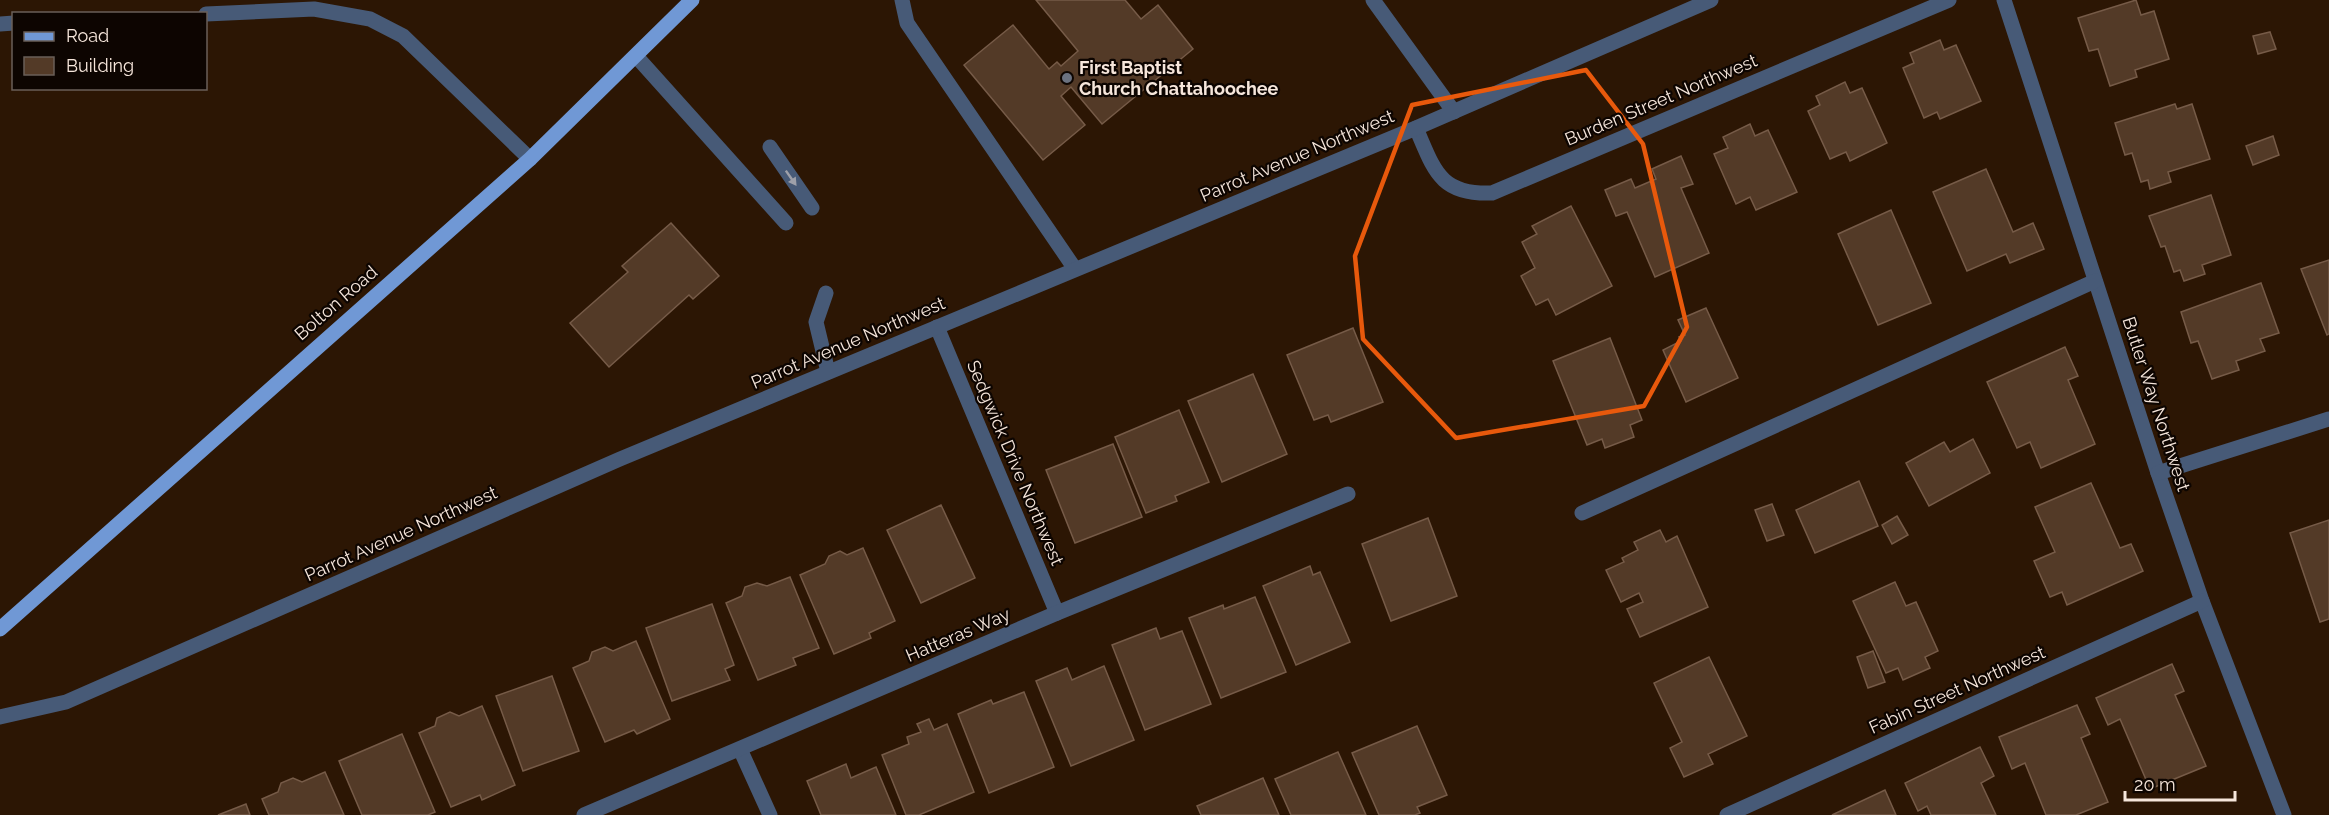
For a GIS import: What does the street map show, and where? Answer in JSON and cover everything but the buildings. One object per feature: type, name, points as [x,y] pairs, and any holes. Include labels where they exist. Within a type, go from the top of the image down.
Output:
[{"type":"main road","name":"Bolton Road","points":[[0,629],[530,159],[692,0]]},
{"type":"street","points":[[902,0],[907,23],[1075,269]]},
{"type":"street","points":[[1373,0],[1454,112]]},
{"type":"street","name":"Parrot Avenue Northwest","points":[[0,717],[66,702],[620,459],[1416,128],[1711,0]]},
{"type":"street","name":"Burden Street Northwest","points":[[1416,128],[1436,174],[1452,186],[1472,194],[1492,193],[1949,0]]},
{"type":"street","name":"Butler Way Northwest","points":[[2004,0],[2158,473],[2202,601],[2284,815]]},
{"type":"street","points":[[207,14],[314,9],[370,19],[404,36],[530,159]]},
{"type":"street","points":[[636,56],[786,223]]},
{"type":"street","points":[[770,147],[812,208]]},
{"type":"street","points":[[1582,513],[2095,280]]},
{"type":"street","points":[[826,293],[816,322],[828,372]]},
{"type":"street","name":"Sedgwick Drive Northwest","points":[[937,327],[1057,613]]},
{"type":"street","points":[[2158,473],[2329,419]]},
{"type":"street","name":"Hatteras Way","points":[[584,815],[1057,613],[1348,494]]},
{"type":"street","name":"Fabin Street Northwest","points":[[1727,815],[2202,601]]},
{"type":"street","points":[[740,748],[770,815]]},
{"type":"highlighted area","points":[[1586,70],[1643,144],[1687,327],[1644,406],[1456,438],[1363,339],[1355,256],[1412,105]]},
{"type":"place","name":"First Baptist Church Chattahoochee","points":[[1067,78]]}]
